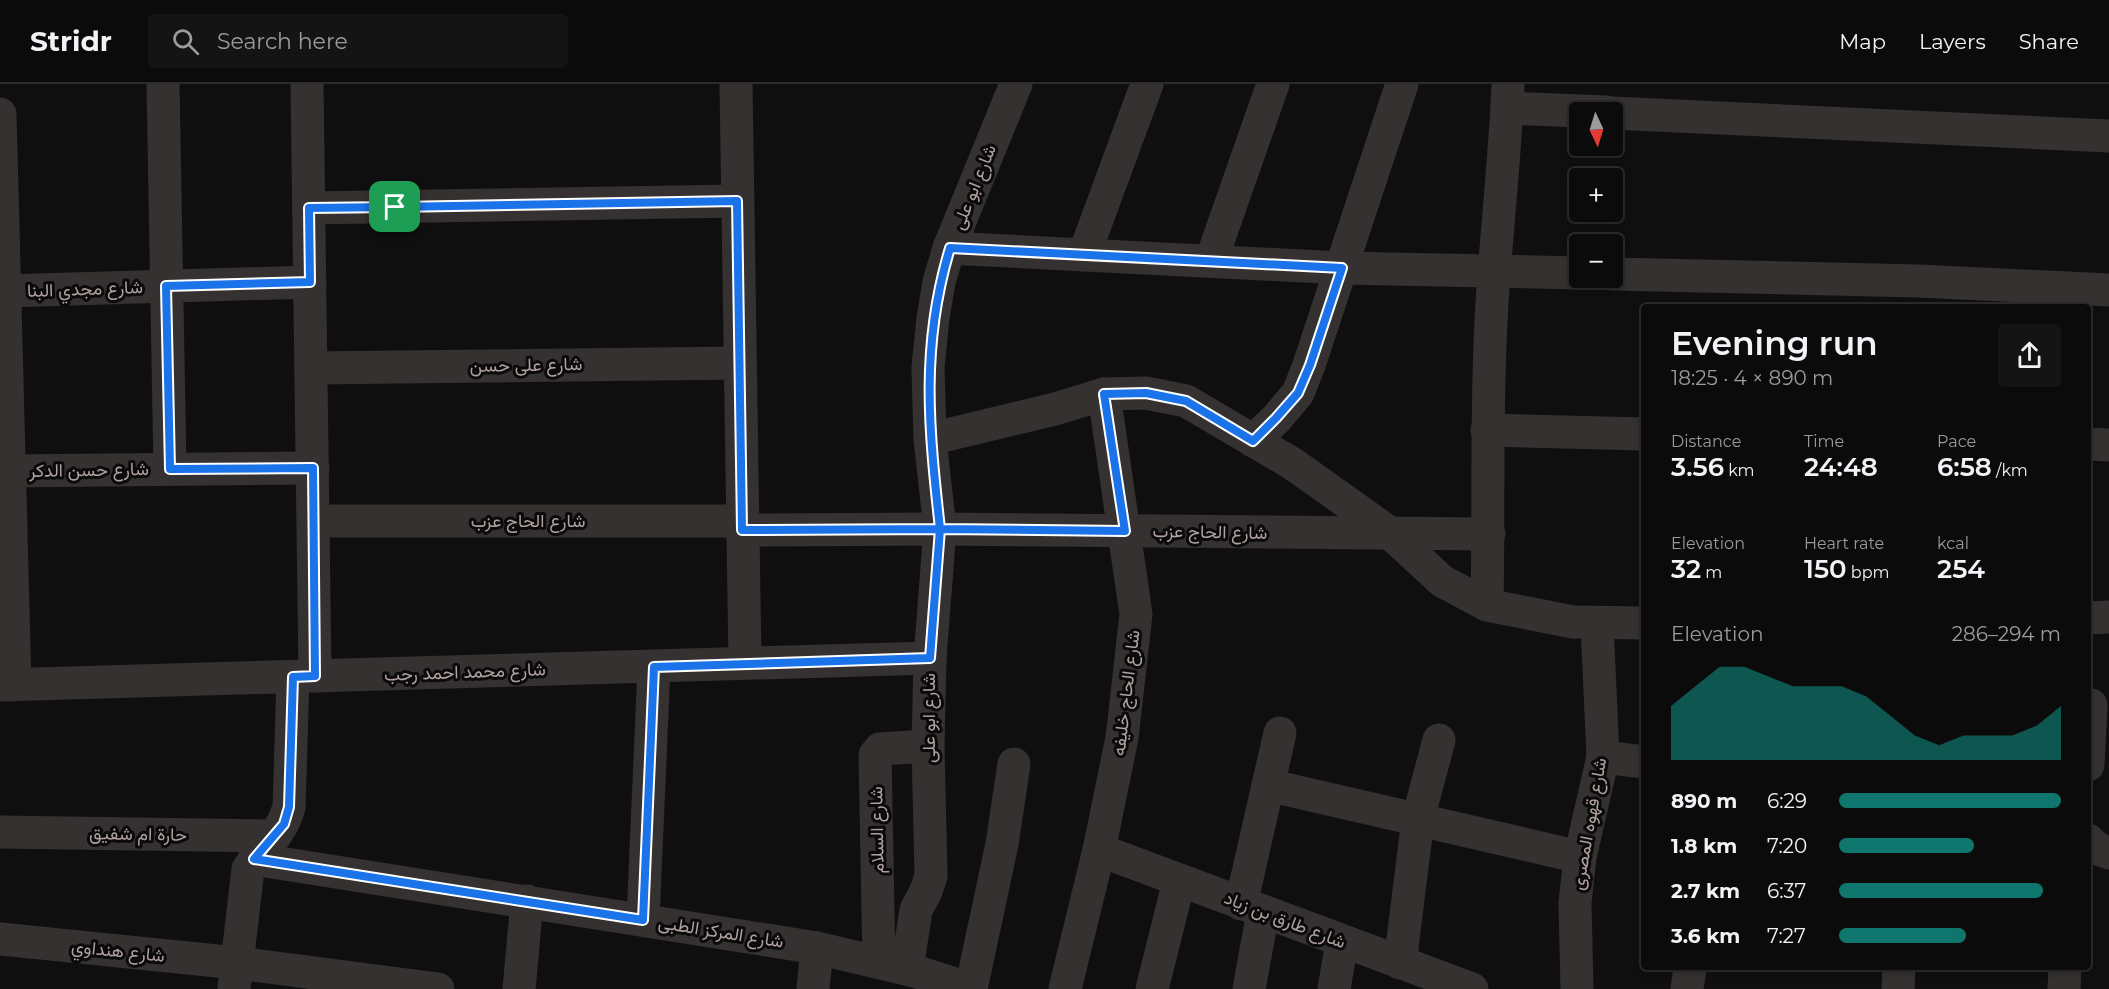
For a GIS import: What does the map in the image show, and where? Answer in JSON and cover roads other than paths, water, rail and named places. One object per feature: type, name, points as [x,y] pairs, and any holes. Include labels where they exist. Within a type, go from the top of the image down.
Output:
[{"type":"street","points":[[163,84],[170,469]]},
{"type":"street","points":[[235,976],[248,869],[284,824],[289,807],[304,677],[314,520],[307,84]]},
{"type":"street","points":[[736,84],[745,663]]},
{"type":"street","name":"شارع ابو على","points":[[903,973],[916,910],[931,876],[928,746],[930,658],[940,529],[930,439],[928,367],[930,347],[939,282],[950,248],[1016,84]]},
{"type":"street","points":[[1084,255],[1147,84]]},
{"type":"street","points":[[1211,261],[1272,84]]},
{"type":"street","points":[[1253,441],[1298,393],[1310,365],[1402,84]]},
{"type":"street","points":[[1486,605],[1489,534],[1488,430],[1495,271],[1508,96],[1569,106]]},
{"type":"street","points":[[0,114],[4,291],[3,367],[9,471],[5,523],[7,685]]},
{"type":"street","points":[[1623,114],[2109,136]]},
{"type":"street","points":[[309,208],[737,201]]},
{"type":"street","points":[[950,248],[1342,268],[1569,273]]},
{"type":"street","points":[[1623,275],[1918,294],[2109,290]]},
{"type":"street","name":"شارع مجدي البنا","points":[[4,291],[310,282]]},
{"type":"street","name":"شارع على حسن","points":[[311,368],[740,363]]},
{"type":"street","points":[[930,439],[1055,409],[1104,394],[1146,393],[1186,401],[1293,464],[1390,534],[1442,581],[1486,605],[1542,617],[1598,623],[1641,623]]},
{"type":"street","name":"شارع الحاج خليفه","points":[[1065,989],[1099,850],[1122,738],[1136,614],[1104,394]]},
{"type":"street","points":[[1488,430],[1641,434]]},
{"type":"street","points":[[2091,444],[2109,445]]},
{"type":"street","name":"شارع حسن الدكر","points":[[9,471],[313,468]]},
{"type":"street","name":"شارع الحاج عزب","points":[[314,520],[1489,534]]},
{"type":"street","points":[[2091,618],[2109,617]]},
{"type":"street","name":"شارع قهوه المصرى","points":[[1576,989],[1575,903],[1580,857],[1603,757],[1598,623]]},
{"type":"street","name":"شارع محمد احمد رجب","points":[[7,685],[930,658]]},
{"type":"street","points":[[643,920],[654,667]]},
{"type":"street","points":[[1249,989],[1252,908],[1268,784],[1280,733]]},
{"type":"street","points":[[1417,975],[1418,819],[1439,740]]},
{"type":"street","name":"شارع السلام","points":[[903,973],[875,755],[880,749],[928,746]]},
{"type":"street","points":[[1603,757],[1641,762]]},
{"type":"street","points":[[971,989],[1002,844],[1014,764]]},
{"type":"street","points":[[1268,784],[1580,857]]},
{"type":"street","name":"حارة ام شفيق","points":[[0,832],[265,847]]},
{"type":"street","points":[[2091,843],[2098,849],[2109,853]]},
{"type":"street","name":"شارع المركز الطبى","points":[[265,847],[527,901],[817,948],[903,973],[971,989]]},
{"type":"street","name":"شارع طارق بن زياد","points":[[1099,850],[1342,942],[1417,975],[1472,989]]},
{"type":"street","points":[[1152,989],[1179,880]]},
{"type":"street","points":[[519,989],[527,901]]},
{"type":"street","name":"شارع هنداوي","points":[[0,939],[235,976],[438,989]]},
{"type":"street","points":[[1334,989],[1342,942]]},
{"type":"street","points":[[813,989],[817,948]]},
{"type":"street","points":[[1687,989],[1690,970]]},
{"type":"street","points":[[1898,989],[1899,970]]},
{"type":"street","points":[[2064,989],[2065,970]]}]
